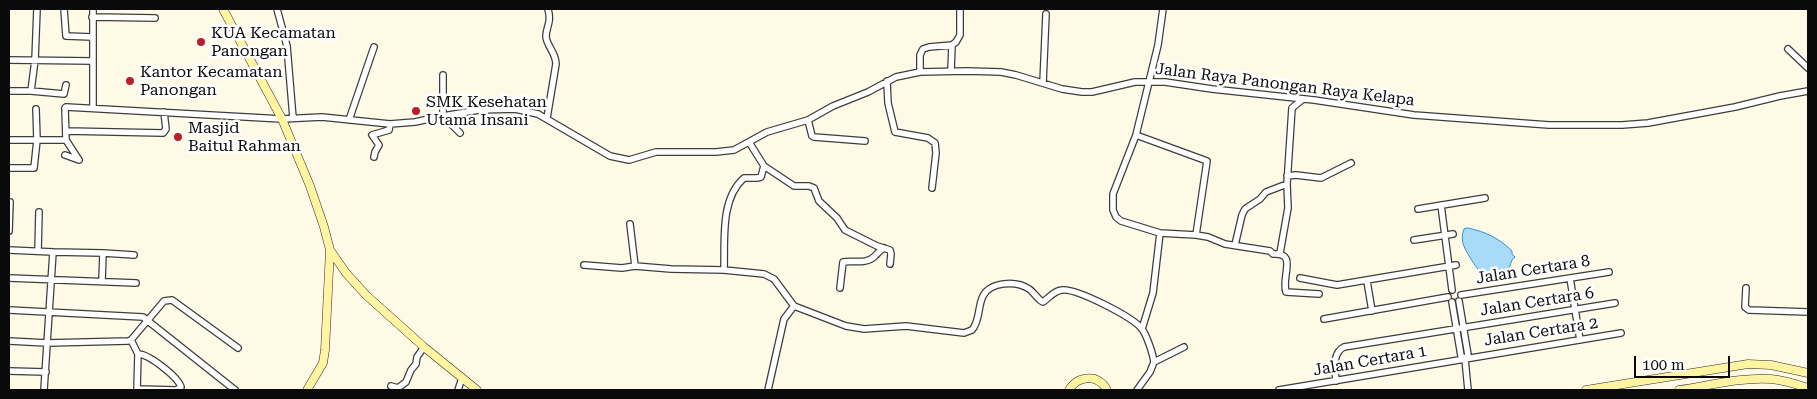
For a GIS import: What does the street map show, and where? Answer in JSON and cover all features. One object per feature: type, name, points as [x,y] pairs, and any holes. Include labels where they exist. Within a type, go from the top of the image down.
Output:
[{"type":"street","points":[[31,91],[35,60],[37,9]]},
{"type":"street","points":[[64,9],[66,36],[92,37]]},
{"type":"street","points":[[93,9],[93,107]]},
{"type":"street","points":[[223,9],[282,119],[310,186],[330,250],[361,291],[424,348],[477,390]]},
{"type":"street","points":[[277,9],[287,46],[293,118]]},
{"type":"street","points":[[547,118],[556,64],[554,54],[546,38],[550,21],[548,9]]},
{"type":"street","points":[[920,72],[920,55],[923,49],[952,45],[956,42],[960,35],[960,9]]},
{"type":"street","points":[[1163,9],[1158,45],[1136,135],[1113,194],[1113,210],[1116,217],[1121,221],[1160,233],[1196,235],[1208,237],[1225,244],[1270,251],[1273,254],[1280,253],[1286,256],[1287,259],[1286,292],[1319,294]]},
{"type":"street","points":[[1043,82],[1046,14]]},
{"type":"street","points":[[92,17],[155,18]]},
{"type":"street","points":[[951,71],[952,45]]},
{"type":"street","points":[[348,120],[374,47]]},
{"type":"street","points":[[1788,50],[1808,68]]},
{"type":"street","points":[[9,60],[93,61]]},
{"type":"street","name":"Jalan Raya Panongan Raya Kelapa","points":[[66,130],[66,107],[282,119],[322,117],[390,124],[416,122],[479,110],[515,109],[528,111],[547,118],[580,140],[619,159],[629,160],[656,152],[725,152],[734,150],[767,132],[808,120],[833,106],[868,92],[901,75],[920,72],[1001,72],[1043,82],[1062,89],[1082,92],[1092,92],[1122,84],[1148,81],[1303,99],[1414,115],[1549,125],[1648,123],[1808,91]]},
{"type":"street","points":[[444,74],[442,116],[460,133]]},
{"type":"street","points":[[887,82],[889,108],[895,132],[928,138],[937,147],[932,188]]},
{"type":"street","points":[[9,91],[64,94],[66,85]]},
{"type":"street","points":[[1280,253],[1288,208],[1287,176],[1292,108],[1303,99]]},
{"type":"street","points":[[9,168],[34,168],[37,140],[36,109]]},
{"type":"street","points":[[65,155],[78,160],[66,140],[66,130],[164,133],[166,130],[164,112]]},
{"type":"street","points":[[808,120],[814,138],[865,140]]},
{"type":"street","points":[[374,157],[374,152],[379,145],[373,134],[389,130],[390,124]]},
{"type":"street","points":[[1136,135],[1207,161],[1196,235]]},
{"type":"street","points":[[9,140],[66,140]]},
{"type":"street","points":[[749,142],[764,166],[794,186],[812,188],[816,192],[818,201],[832,213],[845,230],[891,251],[890,264]]},
{"type":"street","points":[[1287,176],[1296,175],[1321,178],[1351,163]]},
{"type":"street","points":[[724,270],[726,222],[730,197],[738,183],[744,178],[757,178],[761,176],[764,166]]},
{"type":"street","points":[[1235,245],[1245,209],[1269,191],[1287,184]]},
{"type":"street","points":[[1418,209],[1485,198]]},
{"type":"street","points":[[9,231],[10,202]]},
{"type":"street","points":[[1441,205],[1452,290],[1450,300],[1461,356],[1465,359]]},
{"type":"street","points":[[38,251],[39,212]]},
{"type":"street","points":[[630,224],[635,266]]},
{"type":"street","points":[[1142,329],[1152,293],[1160,233]]},
{"type":"street","points":[[1414,240],[1453,234]]},
{"type":"street","points":[[840,288],[843,262],[866,260],[874,257],[884,248]]},
{"type":"street","points":[[9,250],[134,255]]},
{"type":"street","points":[[307,390],[320,369],[325,350],[330,250]]},
{"type":"street","points":[[44,390],[53,252]]},
{"type":"street","points":[[102,282],[103,253]]},
{"type":"street","points":[[329,267],[340,264]]},
{"type":"street","points":[[584,265],[757,272],[770,276],[794,306],[855,328],[874,329],[906,326],[964,333],[972,330],[981,300],[986,292],[999,285],[1011,284],[1026,287],[1043,302],[1057,291],[1066,290],[1077,292],[1126,316],[1142,329],[1154,362]]},
{"type":"street","points":[[1300,278],[1337,285],[1456,265]]},
{"type":"street","name":"Jalan Certara 8","points":[[1324,319],[1450,300],[1609,272]]},
{"type":"street","points":[[9,278],[136,283]]},
{"type":"street","points":[[1570,278],[1580,340]]},
{"type":"street","points":[[1367,281],[1372,311]]},
{"type":"street","points":[[1746,288],[1745,307],[1749,310],[1808,312]]},
{"type":"street","points":[[1452,290],[1458,291],[1460,298],[1468,355],[1465,359],[1468,390]]},
{"type":"street","points":[[9,341],[111,343],[131,340],[164,300],[172,300],[238,348]]},
{"type":"street","name":"Jalan Certara 6","points":[[1336,381],[1335,358],[1344,347],[1615,303]]},
{"type":"street","points":[[768,390],[784,319],[794,306]]},
{"type":"street","points":[[9,310],[139,316],[148,319],[235,390]]},
{"type":"street","name":"Jalan Certara 2","points":[[1465,359],[1621,333]]},
{"type":"street","points":[[131,340],[138,354],[137,390],[176,390],[181,387],[176,379],[148,356],[138,354]]},
{"type":"street","points":[[1137,390],[1150,372],[1154,362],[1184,347]]},
{"type":"street","points":[[392,386],[398,388],[405,384],[416,364],[417,357],[424,348]]},
{"type":"street","name":"Jalan Certara 1","points":[[1279,390],[1465,359]]},
{"type":"street","points":[[1586,390],[1748,364],[1772,365],[1808,373]]},
{"type":"street","points":[[9,371],[46,372]]},
{"type":"street","points":[[458,390],[462,378]]},
{"type":"street","points":[[1070,390],[1074,383],[1079,380],[1091,378],[1101,382],[1107,390]]},
{"type":"street","points":[[1679,390],[1751,379],[1791,382],[1808,388]]},
{"type":"water","points":[[1468,228],[1492,236],[1512,251],[1515,257],[1506,276],[1494,279],[1489,278],[1477,268],[1462,241],[1464,229]]},
{"type":"place","name":"KUA Kecamatan Panongan","points":[[201,42]]},
{"type":"place","name":"Kantor Kecamatan Panongan","points":[[130,81]]},
{"type":"place","name":"SMK Kesehatan Utama Insani","points":[[416,111]]},
{"type":"place","name":"Masjid Baitul Rahman","points":[[178,137]]}]
